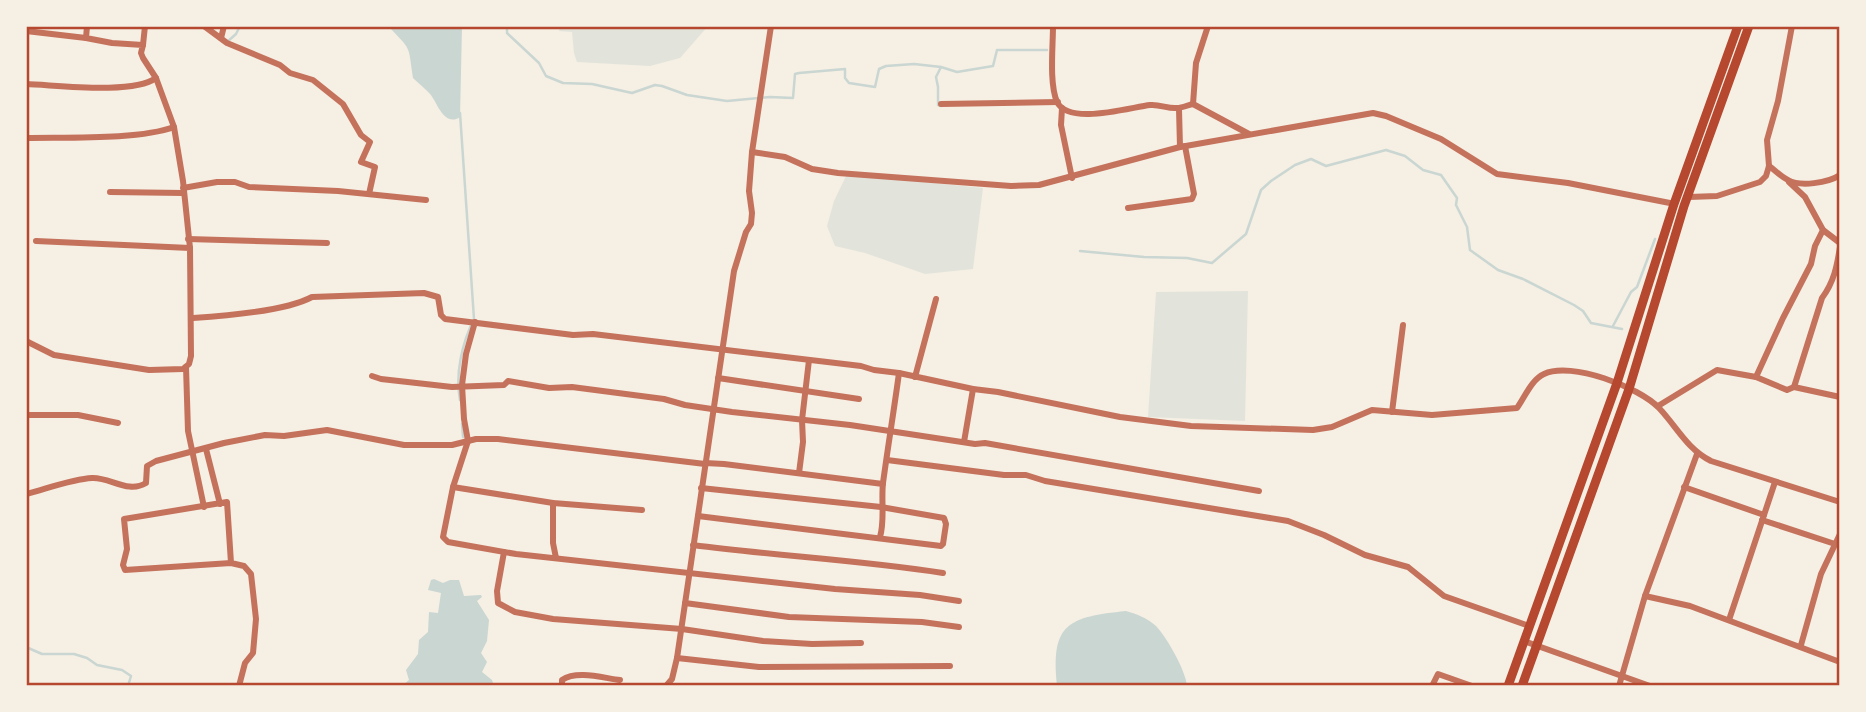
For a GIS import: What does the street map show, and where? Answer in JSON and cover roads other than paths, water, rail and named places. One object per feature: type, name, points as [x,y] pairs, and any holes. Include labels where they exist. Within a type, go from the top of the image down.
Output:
[{"type":"main road","points":[[1522,686],[1629,389],[1682,202],[1738,26]]},
{"type":"main road","points":[[1508,686],[1682,202],[1749,26]]},
{"type":"street","points":[[86,38],[87,26]]},
{"type":"street","points":[[26,341],[54,355],[100,363],[149,370],[183,369],[189,365],[192,318],[190,247],[183,190],[174,127],[156,78],[141,53],[145,26]]},
{"type":"street","points":[[221,38],[224,26]]},
{"type":"street","points":[[666,686],[672,679],[682,629],[734,271],[751,224],[749,191],[752,152],[771,26]]},
{"type":"street","points":[[1053,26],[1054,86],[1060,105],[1061,125],[1072,178]]},
{"type":"street","points":[[1193,104],[1196,63],[1208,26]]},
{"type":"street","points":[[752,152],[785,157],[812,169],[838,173],[1011,186],[1039,185],[1182,147],[1373,113],[1441,139],[1497,174],[1682,202],[1717,196],[1760,182],[1766,176],[1769,166],[1767,140],[1778,101],[1792,26]]},
{"type":"street","points":[[207,27],[228,43],[280,65],[290,73],[313,80],[343,104],[360,135],[370,142],[362,162],[375,167],[369,194]]},
{"type":"street","points":[[26,31],[144,45]]},
{"type":"street","points":[[26,84],[95,88],[144,86],[156,78]]},
{"type":"street","points":[[941,104],[1060,105],[1072,112],[1099,114],[1150,105],[1179,108],[1193,104],[1250,135]]},
{"type":"street","points":[[1128,208],[1192,199],[1194,194],[1182,147],[1179,108]]},
{"type":"street","points":[[26,138],[127,134],[174,127]]},
{"type":"street","points":[[1769,166],[1805,197],[1823,230],[1840,245],[1836,273],[1822,298],[1794,387]]},
{"type":"street","points":[[1789,182],[1805,183],[1840,176]]},
{"type":"street","points":[[110,192],[183,190],[217,182],[235,182],[249,187],[426,200]]},
{"type":"street","points":[[1756,377],[1811,264],[1815,246],[1823,230]]},
{"type":"street","points":[[188,239],[327,243]]},
{"type":"street","points":[[36,241],[190,247]]},
{"type":"street","points":[[192,318],[235,314],[302,302],[312,297],[425,293],[438,297],[442,318],[861,366],[1120,417],[1236,429],[1271,427],[1293,431],[1313,430],[1332,427],[1372,410],[1432,415],[1517,408],[1532,384],[1542,375],[1552,372],[1585,373],[1617,383],[1658,406],[1697,454],[1711,461],[1840,502]]},
{"type":"street","points":[[915,377],[936,299]]},
{"type":"street","points":[[472,321],[462,386],[468,441],[453,487],[444,540],[504,552],[959,601]]},
{"type":"street","points":[[1392,412],[1403,326]]},
{"type":"street","points":[[799,473],[804,392],[809,360]]},
{"type":"street","points":[[186,367],[186,415],[204,507]]},
{"type":"street","points":[[1658,406],[1717,370],[1756,377],[1787,390],[1794,387],[1840,397]]},
{"type":"street","points":[[880,537],[883,526],[883,484],[899,373]]},
{"type":"street","points":[[372,376],[452,387],[504,385],[508,381],[549,388],[572,387],[664,398],[685,405],[995,444],[1259,491]]},
{"type":"street","points":[[718,378],[859,398]]},
{"type":"street","points":[[964,442],[972,389]]},
{"type":"street","points":[[26,415],[78,415],[118,423]]},
{"type":"street","points":[[26,494],[93,478],[141,486],[146,483],[146,466],[156,461],[265,435],[284,436],[327,430],[404,446],[452,446],[468,441],[492,439],[521,441],[883,484]]},
{"type":"street","points":[[206,449],[220,504]]},
{"type":"street","points":[[1619,686],[1645,596],[1697,454]]},
{"type":"street","points":[[887,460],[1004,475],[1026,475],[1045,481],[1288,522],[1324,535],[1365,555],[1408,567],[1444,596],[1529,626]]},
{"type":"street","points":[[1729,620],[1775,482]]},
{"type":"street","points":[[453,487],[553,503],[642,510]]},
{"type":"street","points":[[1684,487],[1835,544]]},
{"type":"street","points":[[698,516],[941,546],[946,524],[944,518],[881,507],[701,488]]},
{"type":"street","points":[[231,563],[227,502],[124,519],[127,549],[123,565],[125,570],[231,563],[244,566],[251,574],[256,619],[253,653],[245,663],[239,686]]},
{"type":"street","points":[[553,503],[553,543],[556,558]]},
{"type":"street","points":[[1801,645],[1821,573],[1840,534]]},
{"type":"street","points":[[693,545],[943,573]]},
{"type":"street","points":[[504,552],[497,591],[498,603],[514,612],[567,620],[682,629],[763,641],[861,643]]},
{"type":"street","points":[[1645,596],[1690,606],[1801,645],[1840,662]]},
{"type":"street","points":[[685,603],[789,617],[922,622],[958,627]]},
{"type":"street","points":[[1524,641],[1650,686]]},
{"type":"street","points":[[677,658],[759,667],[950,666]]},
{"type":"street","points":[[1432,686],[1438,674],[1472,686]]},
{"type":"street","points":[[562,686],[562,680],[571,676],[620,680]]},
{"type":"waterway","points":[[227,42],[240,26]]},
{"type":"waterway","points":[[507,26],[507,33],[539,63],[546,76],[563,83],[592,84],[632,93],[655,85],[687,95],[727,101],[793,98],[795,74],[799,73],[845,69],[845,78],[849,83],[875,87],[879,69],[886,66],[914,64],[957,72],[993,66],[997,50],[1047,50]]},
{"type":"waterway","points":[[941,67],[936,77],[938,105],[941,106]]},
{"type":"waterway","points":[[460,113],[474,319],[461,359],[458,380],[460,400]]},
{"type":"waterway","points":[[1080,251],[1187,258],[1212,263],[1246,234],[1261,190],[1295,165],[1311,159],[1326,166],[1386,150],[1405,156],[1423,170],[1441,175],[1457,198],[1456,205],[1467,227],[1470,250],[1498,270],[1523,279],[1574,305],[1583,311],[1591,323],[1622,329]]},
{"type":"waterway","points":[[1613,326],[1631,292],[1637,287],[1655,239]]},
{"type":"waterway","points":[[462,424],[463,437]]},
{"type":"waterway","points":[[26,647],[42,654],[74,654],[97,665],[122,670],[131,676],[128,686]]}]
